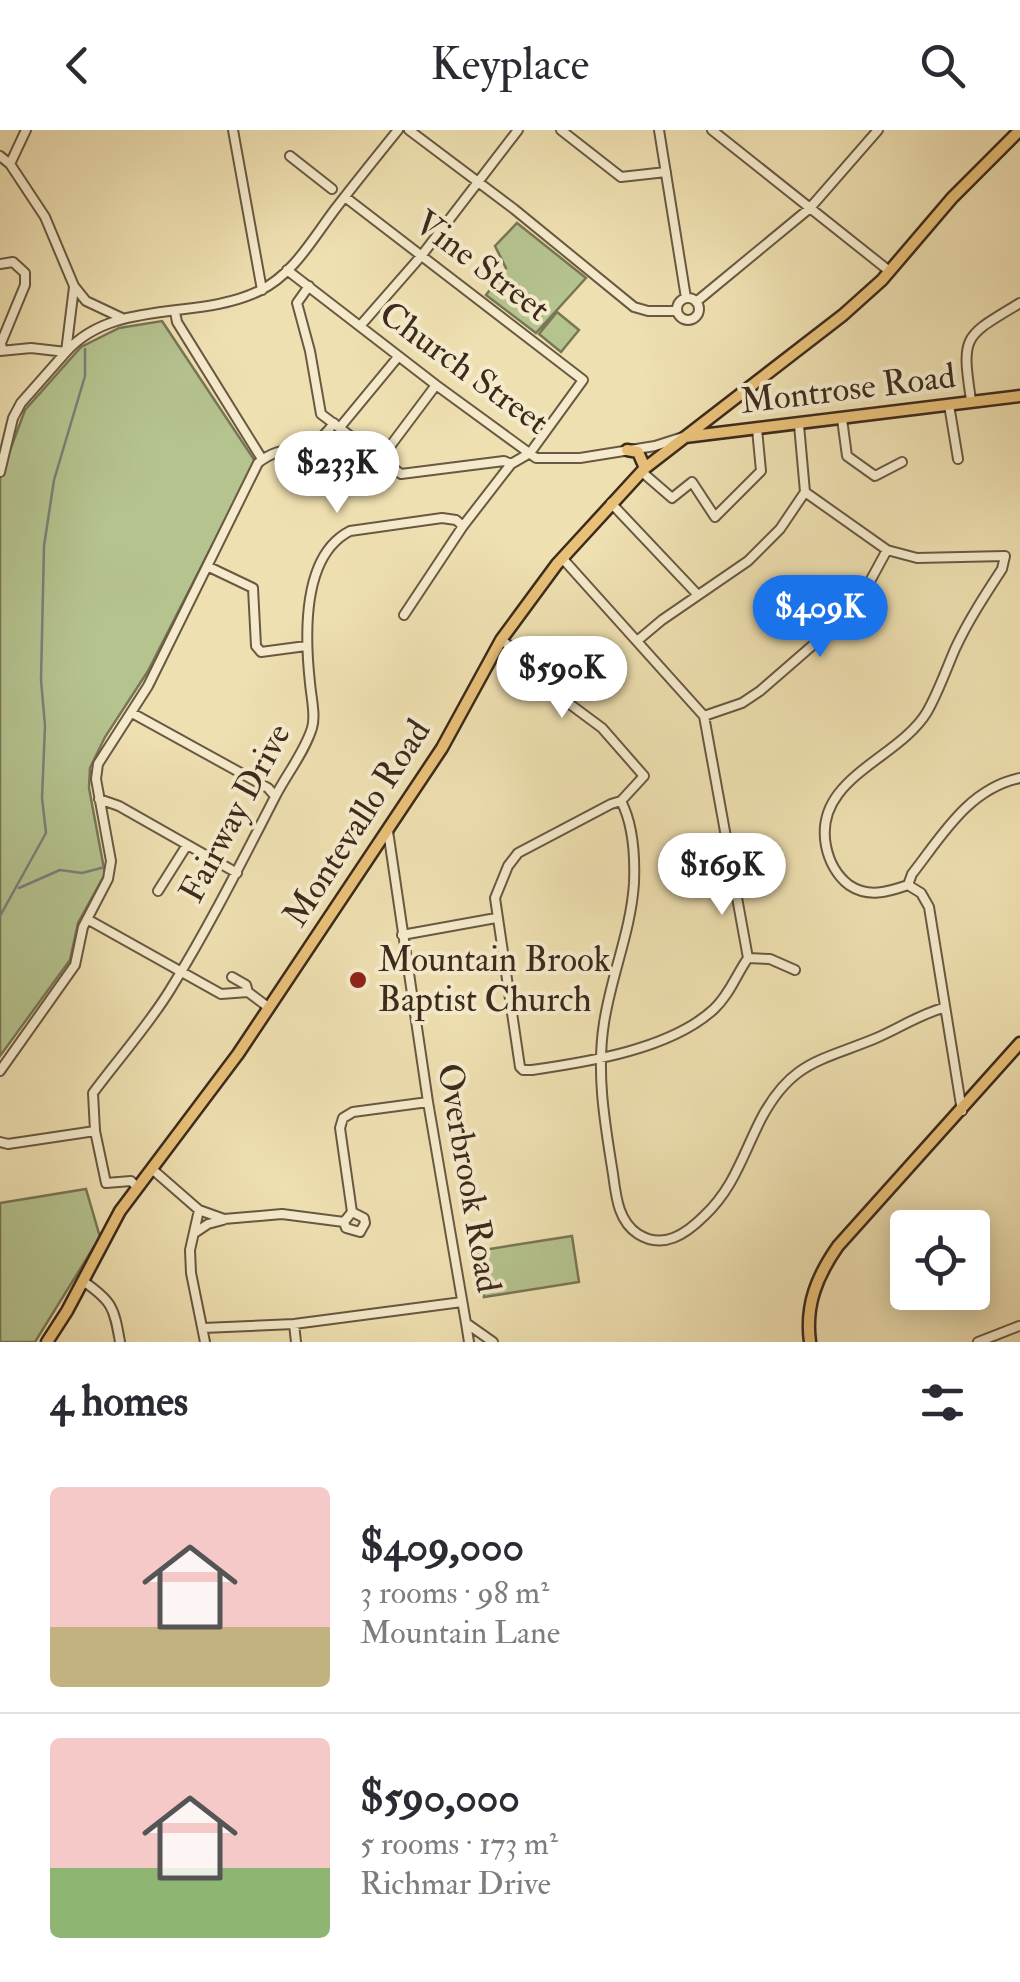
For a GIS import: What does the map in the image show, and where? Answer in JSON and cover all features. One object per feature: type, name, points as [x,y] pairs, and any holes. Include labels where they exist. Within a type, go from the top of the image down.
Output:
[{"type":"main road","name":"Montevallo Road","points":[[47,1342],[137,1186],[238,1054],[442,748],[501,640],[563,559],[643,470],[843,315],[906,255],[952,198],[1020,130]]},
{"type":"main road","name":"Montrose Road","points":[[684,437],[1020,396]]},
{"type":"main road","points":[[718,413],[726,432]]},
{"type":"main road","points":[[628,450],[638,452],[643,470]]},
{"type":"main road","points":[[810,1342],[807,1322],[819,1272],[1020,1043]]},
{"type":"street","points":[[10,164],[26,130]]},
{"type":"street","points":[[233,130],[262,290]]},
{"type":"street","points":[[0,472],[13,418],[21,404],[84,335],[122,318],[176,312],[262,290],[287,270],[398,130]]},
{"type":"street","points":[[408,130],[634,307],[677,311]]},
{"type":"street","points":[[360,326],[422,255],[518,130]]},
{"type":"street","points":[[561,130],[622,177],[666,172]]},
{"type":"street","points":[[659,130],[686,298]]},
{"type":"street","points":[[712,130],[888,270]]},
{"type":"street","points":[[861,130],[870,138]]},
{"type":"street","points":[[696,302],[810,208],[878,130]]},
{"type":"street","points":[[0,156],[10,164],[45,217],[74,286],[86,300],[122,318]]},
{"type":"street","points":[[290,156],[332,189]]},
{"type":"street","name":"Vine Street","points":[[345,197],[583,380],[530,453]]},
{"type":"street","points":[[0,264],[13,262],[22,269],[26,285],[1,350],[66,352]]},
{"type":"street","name":"Church Street","points":[[287,270],[436,386],[530,453],[546,460],[628,450],[684,437]]},
{"type":"street","points":[[66,352],[74,286]]},
{"type":"street","points":[[309,286],[297,303],[321,414],[401,474],[504,461],[511,464]]},
{"type":"street","points":[[686,298],[696,302]]},
{"type":"street","points":[[686,298],[678,304],[677,311],[683,319],[694,318],[698,312],[696,302]]},
{"type":"street","points":[[971,400],[964,357],[969,337],[1020,303]]},
{"type":"street","points":[[176,312],[177,322],[262,460]]},
{"type":"street","points":[[0,1071],[71,973],[87,918],[111,868],[99,799],[98,764],[148,686],[262,460],[271,454],[315,446],[398,356]]},
{"type":"street","points":[[382,456],[436,386]]},
{"type":"street","points":[[950,405],[958,458]]},
{"type":"street","points":[[842,419],[847,456],[875,476],[902,462]]},
{"type":"street","points":[[638,640],[728,577],[780,530],[804,492],[799,425]]},
{"type":"street","points":[[643,470],[672,498],[692,482],[716,517],[760,471],[757,429]]},
{"type":"street","points":[[404,615],[463,526],[511,464],[530,453]]},
{"type":"street","points":[[804,492],[888,550],[917,558],[1004,556],[1002,569],[957,645],[928,710],[898,743],[841,788],[826,820],[827,850],[832,866],[844,882],[866,892],[886,892],[908,885]]},
{"type":"street","points":[[612,503],[698,595]]},
{"type":"street","name":"Fairway Drive","points":[[137,1186],[131,1182],[106,1183],[95,1130],[93,1094],[169,992],[313,728],[306,646],[309,592],[324,557],[338,537],[350,531],[442,518],[456,520],[463,526]]},
{"type":"street","points":[[704,716],[760,692],[805,648],[844,618],[888,550]]},
{"type":"street","points":[[501,640],[567,702],[602,728],[644,776],[622,802],[596,811],[518,853],[501,879],[496,898],[518,1060],[523,1070],[602,1060],[689,1027],[712,1011],[734,987],[748,958],[704,716],[563,559]]},
{"type":"street","points":[[209,567],[253,588],[256,646],[261,652],[306,646]]},
{"type":"street","points":[[132,712],[268,788],[275,796]]},
{"type":"street","points":[[908,885],[912,874],[958,814],[977,797],[1020,778]]},
{"type":"street","points":[[99,799],[237,873]]},
{"type":"street","points":[[622,802],[629,827],[634,884],[628,929],[606,1011],[603,1120],[624,1221],[650,1241],[682,1235],[728,1189],[762,1116],[796,1072],[943,1008]]},
{"type":"street","name":"Overbrook Road","points":[[388,831],[428,1102],[466,1322],[493,1342]]},
{"type":"street","points":[[158,890],[187,845]]},
{"type":"street","points":[[908,885],[921,894],[929,907],[962,1111]]},
{"type":"street","points":[[87,918],[221,994],[248,992]]},
{"type":"street","points":[[402,935],[496,918]]},
{"type":"street","points":[[748,958],[770,958],[794,970]]},
{"type":"street","points":[[232,977],[268,1007]]},
{"type":"street","points":[[344,1222],[352,1212],[340,1122],[353,1112],[428,1102]]},
{"type":"street","points":[[0,1142],[95,1130]]},
{"type":"street","points":[[152,1168],[198,1210],[224,1220]]},
{"type":"street","points":[[198,1210],[190,1250],[191,1273],[206,1342]]},
{"type":"street","points":[[344,1222],[346,1228],[360,1232],[364,1218],[352,1212]]},
{"type":"street","points":[[196,1232],[224,1220],[282,1214],[344,1222]]},
{"type":"street","points":[[82,1281],[107,1298],[115,1312],[120,1342]]},
{"type":"street","points":[[204,1328],[294,1324],[462,1302]]},
{"type":"street","points":[[466,1322],[468,1342]]},
{"type":"street","points":[[294,1324],[296,1342]]},
{"type":"street","points":[[978,1342],[1019,1326]]},
{"type":"green space","points":[[517,223],[586,278],[536,333],[486,295],[506,268],[495,246]]},
{"type":"green space","points":[[557,312],[579,330],[561,352],[539,334]]},
{"type":"green space","points":[[162,321],[255,461],[148,671],[105,737],[90,768],[89,788],[105,874],[78,923],[70,960],[0,1056],[0,477],[25,410],[81,347],[119,328]]},
{"type":"green space","points":[[86,1189],[100,1237],[35,1342],[0,1342],[0,1203]]},
{"type":"green space","points":[[572,1236],[579,1282],[484,1297],[477,1251]]},
{"type":"waterway","points":[[0,916],[46,833],[41,680],[44,546],[54,480],[85,376],[85,349]]},
{"type":"waterway","points":[[19,888],[60,870],[82,873],[105,867]]},
{"type":"place","name":"Mountain Brook Baptist Church","points":[[358,980]]}]
